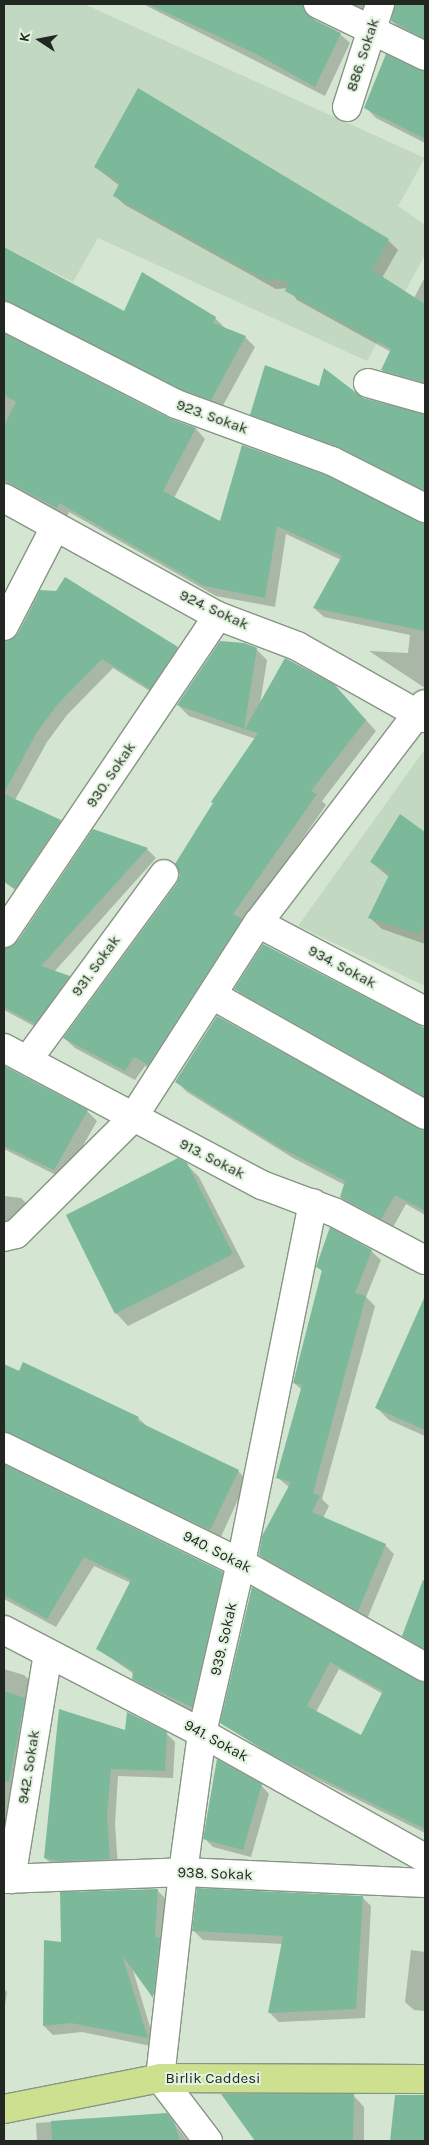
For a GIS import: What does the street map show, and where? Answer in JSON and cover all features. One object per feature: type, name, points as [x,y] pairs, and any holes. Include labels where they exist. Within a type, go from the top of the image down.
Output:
[{"type":"main road","name":"Birlik Caddesi","points":[[4,2109],[160,2078],[425,2079]]},
{"type":"street","points":[[318,4],[370,32],[425,56]]},
{"type":"street","name":"886. Sokak","points":[[347,107],[380,4]]},
{"type":"street","name":"923. Sokak","points":[[4,316],[176,404],[332,461],[425,508]]},
{"type":"street","points":[[368,383],[425,399]]},
{"type":"street","name":"924. Sokak","points":[[4,498],[218,616],[297,646],[423,712]]},
{"type":"street","points":[[4,626],[55,527]]},
{"type":"street","name":"930. Sokak","points":[[4,933],[218,616]]},
{"type":"street","points":[[4,1237],[16,1234],[132,1119],[214,996],[258,923],[423,712]]},
{"type":"street","name":"931. Sokak","points":[[29,1058],[164,874]]},
{"type":"street","name":"934. Sokak","points":[[258,923],[425,1011]]},
{"type":"street","points":[[214,996],[425,1115]]},
{"type":"street","name":"913. Sokak","points":[[4,1048],[29,1058],[132,1119],[262,1185],[313,1203],[425,1260]]},
{"type":"street","name":"939. Sokak","points":[[160,2078],[183,1872],[202,1733],[241,1563],[313,1203]]},
{"type":"street","name":"940. Sokak","points":[[4,1447],[241,1563],[425,1667]]},
{"type":"street","name":"941. Sokak","points":[[4,1630],[202,1733],[425,1858]]},
{"type":"street","name":"942. Sokak","points":[[7,1879],[48,1654]]},
{"type":"street","name":"938. Sokak","points":[[7,1879],[183,1872],[425,1883]]},
{"type":"street","points":[[160,2078],[208,2141]]},
{"type":"shaded area","points":[[4,4],[84,4],[425,158],[398,206],[425,225],[425,255],[367,361],[98,238],[73,282],[4,247]]},
{"type":"shaded area","points":[[425,749],[425,986],[298,926]]},
{"type":"building","points":[[148,4],[303,4],[311,18],[341,33],[315,87],[256,54]]},
{"type":"building","points":[[395,4],[425,4],[425,39],[391,21]]},
{"type":"building","points":[[386,54],[425,71],[425,139],[364,108]]},
{"type":"building","points":[[138,88],[389,239],[372,270],[425,304],[425,383],[381,370],[391,349],[285,291],[288,283],[277,279],[266,280],[113,196],[120,182],[94,167]]},
{"type":"building","points":[[4,247],[124,311],[142,272],[216,317],[213,323],[246,336],[211,400],[182,390],[4,300]]},
{"type":"building","points":[[4,333],[169,418],[196,428],[163,491],[220,521],[242,445],[326,475],[425,524],[425,631],[313,608],[342,556],[277,526],[265,598],[204,586],[59,503],[57,508],[4,480],[4,426],[16,402],[4,395]]},
{"type":"building","points":[[265,365],[319,386],[324,368],[363,398],[425,414],[425,491],[339,447],[250,415]]},
{"type":"building","points":[[65,577],[178,647],[150,689],[102,659],[57,705],[37,732],[4,793],[4,641],[18,634],[40,590],[56,591]]},
{"type":"building","points":[[220,641],[244,643],[257,648],[244,729],[177,705]]},
{"type":"building","points":[[285,658],[334,684],[366,720],[311,791],[317,794],[233,914],[242,919],[148,1065],[134,1057],[125,1071],[63,1038],[177,883],[180,875],[175,864],[213,803],[211,802],[258,733],[245,729]]},
{"type":"building","points":[[4,794],[61,820],[15,889],[4,881]]},
{"type":"building","points":[[400,814],[425,832],[425,921],[419,934],[368,918],[390,873],[370,862]]},
{"type":"building","points":[[93,829],[148,848],[41,966],[70,976],[35,1024],[4,1007],[4,948],[17,942]]},
{"type":"building","points":[[263,944],[425,1028],[425,1097],[234,989]]},
{"type":"building","points":[[217,1016],[425,1131],[425,1211],[395,1195],[381,1219],[340,1197],[345,1181],[281,1148],[175,1082]]},
{"type":"building","points":[[4,1066],[88,1110],[54,1170],[4,1146]]},
{"type":"building","points":[[178,1158],[187,1163],[233,1254],[115,1314],[66,1215]]},
{"type":"building","points":[[330,1227],[372,1250],[355,1293],[366,1296],[313,1493],[320,1496],[312,1512],[386,1544],[358,1611],[259,1555],[262,1536],[291,1482],[276,1478],[302,1385],[293,1383],[322,1270],[316,1267]]},
{"type":"building","points":[[425,1296],[425,1430],[375,1408]]},
{"type":"building","points":[[23,1362],[139,1417],[137,1421],[239,1470],[210,1530],[4,1432],[4,1364],[19,1371]]},
{"type":"building","points":[[4,1464],[223,1572],[192,1707],[132,1679],[133,1671],[96,1649],[131,1580],[84,1557],[47,1619],[4,1595]]},
{"type":"building","points":[[423,1580],[425,1581],[425,1649],[402,1636]]},
{"type":"building","points":[[252,1587],[425,1683],[425,1829],[271,1754],[220,1723]],"holes":[[[330,1662],[383,1691],[361,1735],[307,1706]]]},
{"type":"building","points":[[4,1691],[25,1698],[9,1782],[4,1781]]},
{"type":"building","points":[[59,1709],[125,1730],[127,1712],[167,1732],[165,1771],[111,1769],[107,1815],[110,1859],[59,1861],[44,1858]]},
{"type":"building","points":[[217,1759],[262,1784],[243,1850],[203,1839]]},
{"type":"building","points":[[197,1888],[363,1896],[356,2009],[268,2013],[283,1936],[192,1931]]},
{"type":"building","points":[[158,1889],[155,1937],[160,1938],[153,1998],[122,1955],[148,2038],[71,2023],[43,2026],[44,1940],[61,1942],[60,1892]]},
{"type":"building","points":[[221,2094],[354,2094],[353,2141],[255,2141]]},
{"type":"building","points":[[395,2095],[425,2095],[425,2141],[390,2141]]},
{"type":"building","points":[[167,2113],[174,2122],[180,2141],[52,2141],[51,2121]]}]
